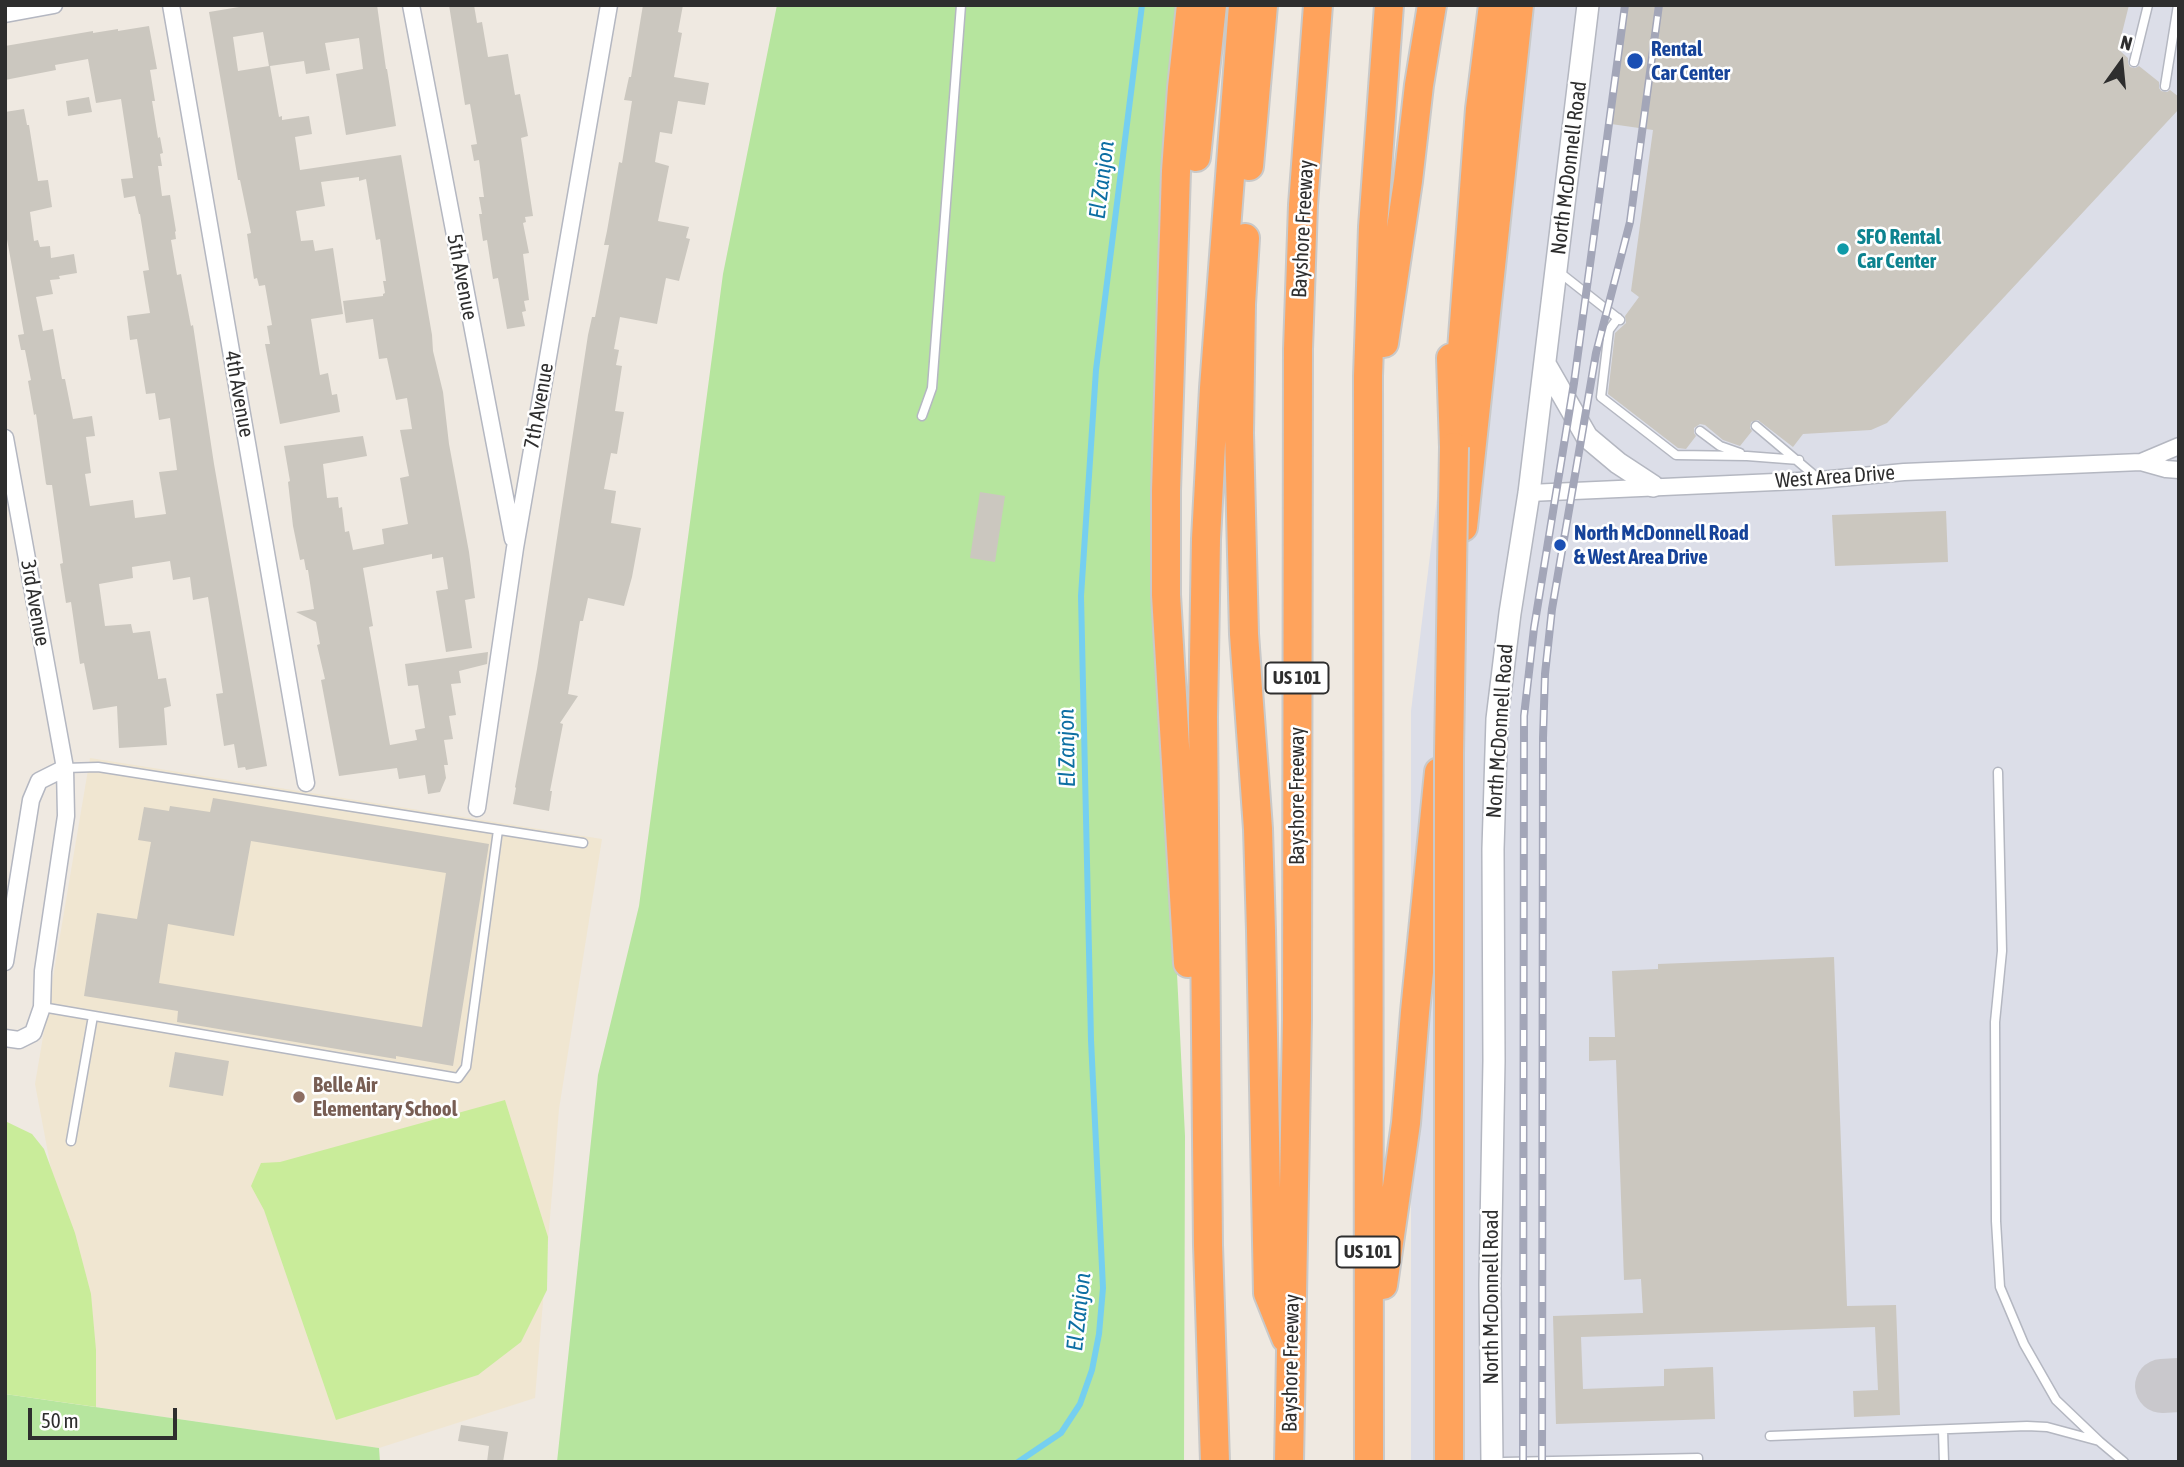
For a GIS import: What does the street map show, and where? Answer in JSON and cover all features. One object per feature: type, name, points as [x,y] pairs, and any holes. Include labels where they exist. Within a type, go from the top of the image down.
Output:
[{"type":"highway","points":[[1191,5],[1177,160],[1166,491],[1166,595],[1172,722],[1209,1245]]},
{"type":"highway","points":[[1166,491],[1174,379],[1212,5]]},
{"type":"highway","points":[[1215,1462],[1209,1245],[1203,717],[1206,539],[1214,388],[1242,5]]},
{"type":"highway","points":[[1263,5],[1241,304],[1240,538],[1258,829],[1268,1293],[1291,1350]]},
{"type":"highway","name":"Bayshore Freeway","points":[[1289,1462],[1297,1020],[1298,338],[1303,205],[1318,5]]},
{"type":"highway","name":"US 101","points":[[1368,1462],[1368,457],[1373,227],[1389,5]]},
{"type":"highway","points":[[1368,457],[1432,5]]},
{"type":"highway","points":[[1368,1385],[1406,1123],[1475,416],[1519,5]]},
{"type":"highway","points":[[1449,1462],[1449,753],[1454,446],[1485,17]]},
{"type":"street","points":[[5,14],[54,5]]},
{"type":"street","name":"4th Avenue","points":[[171,5],[306,783]]},
{"type":"street","name":"5th Avenue","points":[[411,5],[515,548]]},
{"type":"street","name":"7th Avenue","points":[[477,808],[515,548],[608,5]]},
{"type":"street","name":"North McDonnell Road","points":[[1492,1462],[1490,1284],[1494,1060],[1493,849],[1497,719],[1529,493],[1588,5]]},
{"type":"street","points":[[1545,363],[1587,437],[1618,463],[1653,486]]},
{"type":"street","name":"3rd Avenue","points":[[5,438],[65,768],[66,816],[43,971],[42,1007],[33,1033],[19,1040],[5,1038]]},
{"type":"street","name":"West Area Drive","points":[[2141,462],[2179,446]]},
{"type":"street","name":"West Area Drive","points":[[1529,493],[2141,462],[2179,470]]},
{"type":"street","points":[[5,961],[31,800],[39,781],[65,768]]},
{"type":"lane","points":[[922,416],[932,388],[961,5]]},
{"type":"lane","points":[[2134,62],[2148,5]]},
{"type":"lane","points":[[2165,86],[2178,5]]},
{"type":"lane","points":[[1556,270],[1619,319],[1609,330],[1601,397],[1676,456],[1746,456],[1799,460]]},
{"type":"lane","points":[[1756,426],[1820,480]]},
{"type":"lane","points":[[1700,431],[1720,446],[1746,456]]},
{"type":"lane","points":[[65,768],[99,767],[583,843]]},
{"type":"lane","points":[[1998,772],[2001,951],[1995,1022],[1996,1208],[2000,1287],[2024,1344],[2056,1399],[2124,1462]]},
{"type":"lane","points":[[42,1007],[458,1078],[466,1068],[498,830]]},
{"type":"lane","points":[[71,1141],[93,1016]]},
{"type":"lane","points":[[1770,1436],[2027,1426],[2048,1427],[2099,1441]]},
{"type":"lane","points":[[1943,1430],[1944,1462]]},
{"type":"lane","points":[[1504,1462],[1698,1460]]},
{"type":"shaded area","points":[[1501,5],[2179,5],[2179,1462],[1411,1462],[1411,711]]},
{"type":"shaded area","name":"Belle Air Elementary School","points":[[90,758],[602,839],[559,1109],[535,1398],[379,1448],[96,1407],[35,1084]]},
{"type":"green space","points":[[777,5],[1202,5],[1182,176],[1159,608],[1185,1136],[1184,1462],[557,1462],[598,1075],[639,906],[723,274]]},
{"type":"green space","points":[[505,1100],[548,1237],[547,1290],[521,1342],[478,1375],[336,1420],[264,1210],[251,1186],[261,1163],[280,1162]]},
{"type":"green space","points":[[5,1121],[32,1134],[44,1149],[75,1233],[91,1294],[96,1350],[96,1407],[5,1394]]},
{"type":"green space","points":[[5,1394],[379,1448],[380,1462],[5,1462]]},
{"type":"building","points":[[251,5],[377,5],[396,126],[346,135],[336,74],[363,69],[359,38],[325,43],[330,70],[306,74],[304,61],[270,66],[279,117],[282,116],[282,120],[309,116],[312,134],[295,137],[300,170],[401,155],[469,552],[475,598],[465,600],[472,648],[446,652],[436,591],[448,589],[443,557],[432,559],[432,554],[363,568],[373,626],[369,627],[390,745],[417,740],[415,730],[425,728],[418,685],[408,686],[405,664],[488,652],[487,664],[459,671],[461,683],[451,684],[456,715],[449,716],[453,739],[444,740],[448,765],[444,765],[446,778],[440,792],[428,794],[425,775],[399,779],[397,768],[339,776],[321,680],[325,679],[317,645],[320,644],[316,622],[296,612],[314,609],[308,570],[304,559],[300,560],[293,526],[284,446],[363,436],[367,456],[323,464],[327,498],[338,497],[345,532],[349,531],[353,550],[384,544],[382,529],[408,524],[400,478],[409,476],[400,430],[412,429],[407,398],[396,400],[387,358],[379,359],[373,319],[346,323],[343,301],[383,296],[385,293],[383,281],[386,281],[380,239],[376,240],[366,179],[359,181],[359,177],[321,182],[325,206],[296,211],[301,241],[313,240],[315,251],[333,248],[343,314],[311,319],[320,375],[328,373],[332,395],[337,394],[340,412],[280,424],[265,344],[270,344],[267,326],[272,325],[265,285],[259,286],[257,278],[254,279],[247,234],[251,233],[238,180],[209,12]],"holes":[[[263,32],[269,66],[238,71],[233,37]]]},
{"type":"building","points":[[449,5],[474,5],[477,23],[482,22],[488,57],[508,54],[515,95],[520,94],[528,136],[521,138],[533,216],[525,217],[526,222],[523,223],[529,253],[523,254],[529,300],[524,301],[526,311],[522,312],[525,326],[507,329],[498,278],[493,279],[487,240],[483,241],[479,197],[484,197],[479,160],[474,161],[471,145],[477,144],[470,104],[465,105]]},
{"type":"building","points":[[643,5],[683,5],[678,32],[682,33],[674,77],[709,83],[705,105],[678,101],[672,134],[660,132],[655,162],[669,166],[658,221],[689,227],[686,238],[690,239],[679,281],[666,278],[657,324],[620,317],[614,349],[619,350],[616,365],[622,366],[615,411],[624,412],[617,454],[611,453],[604,489],[616,491],[611,523],[641,528],[624,606],[588,598],[583,621],[580,621],[568,694],[578,696],[560,723],[563,724],[550,791],[549,811],[513,804],[537,669],[588,335],[592,317],[595,317],[609,245],[604,245],[632,101],[624,100],[631,77]]},
{"type":"building","name":"SFO Rental Car Center","points":[[1627,5],[2129,5],[2118,49],[2128,58],[2130,67],[2139,66],[2159,82],[2161,91],[2170,90],[2179,97],[2179,109],[1887,423],[1871,430],[1803,434],[1793,447],[1758,420],[1751,422],[1752,431],[1740,446],[1723,440],[1700,424],[1694,428],[1696,436],[1686,449],[1678,448],[1608,394],[1615,333],[1626,323],[1625,316],[1639,297],[1631,291],[1653,130],[1611,124]]},
{"type":"building","points":[[149,26],[157,69],[150,70],[155,101],[152,101],[163,153],[160,154],[162,166],[158,166],[162,196],[170,195],[176,231],[176,239],[171,240],[177,275],[181,274],[191,326],[193,325],[214,464],[267,766],[246,770],[245,767],[238,768],[234,744],[224,746],[216,694],[223,693],[208,597],[193,600],[190,577],[173,580],[170,561],[132,567],[133,578],[99,584],[105,626],[131,624],[133,633],[150,631],[158,679],[166,678],[171,706],[164,708],[167,745],[119,748],[117,706],[93,710],[84,663],[80,664],[71,602],[66,603],[52,485],[46,484],[36,414],[34,415],[28,381],[31,380],[25,350],[21,350],[18,335],[24,334],[5,228],[5,112],[24,109],[38,181],[48,180],[52,207],[30,212],[34,241],[38,240],[40,247],[50,246],[51,258],[74,254],[77,273],[50,280],[53,294],[36,297],[43,331],[53,329],[73,419],[92,416],[95,436],[86,437],[91,473],[85,474],[90,506],[133,500],[135,518],[166,514],[159,472],[177,470],[170,418],[159,420],[155,393],[146,394],[137,339],[130,340],[127,316],[150,313],[143,271],[149,270],[135,196],[124,198],[121,179],[133,178],[121,99],[96,103],[88,59],[55,65],[56,70],[5,80],[5,46],[93,31],[118,31]]},
{"type":"building","points":[[89,97],[92,112],[68,116],[66,101]]},
{"type":"building","points":[[980,492],[1005,496],[995,562],[970,558]]},
{"type":"building","points":[[1946,511],[1948,562],[1835,566],[1832,515]]},
{"type":"building","points":[[213,798],[489,844],[453,1066],[177,1022],[178,1011],[84,996],[97,913],[137,919],[151,842],[138,840],[144,807],[169,811],[170,806],[210,812]],"holes":[[[251,841],[446,873],[422,1027],[159,983],[168,924],[234,936]]]},
{"type":"building","points":[[1834,957],[1847,1306],[1896,1305],[1900,1415],[1854,1417],[1853,1391],[1878,1390],[1875,1327],[1581,1337],[1583,1389],[1664,1386],[1664,1369],[1713,1367],[1715,1419],[1556,1424],[1553,1316],[1643,1313],[1641,1279],[1624,1280],[1616,1060],[1589,1061],[1589,1037],[1615,1037],[1612,971],[1658,969],[1658,964]]},
{"type":"building","points":[[175,1052],[229,1061],[223,1096],[169,1087]]},
{"type":"building","points":[[461,1425],[508,1432],[503,1462],[487,1462],[489,1446],[458,1441]]},
{"type":"waterway","name":"El Zanjon","points":[[1018,1462],[1061,1433],[1080,1404],[1092,1370],[1099,1334],[1103,1288],[1091,1040],[1081,596],[1096,370],[1142,5]]},
{"type":"taxiway","points":[[2162,1386],[2179,1385]]},
{"type":"railway","points":[[1523,1462],[1524,716],[1534,628],[1574,383],[1625,5]]},
{"type":"railway","points":[[1542,1462],[1545,674],[1552,609],[1596,353],[1630,222],[1659,5]]},
{"type":"place","name":"Rental Car Center","points":[[1635,61]]},
{"type":"place","name":"SFO Rental Car Center","points":[[1843,249]]},
{"type":"place","name":"North McDonnell Road & West Area Drive","points":[[1560,545]]},
{"type":"place","name":"Belle Air Elementary School","points":[[299,1097]]}]
